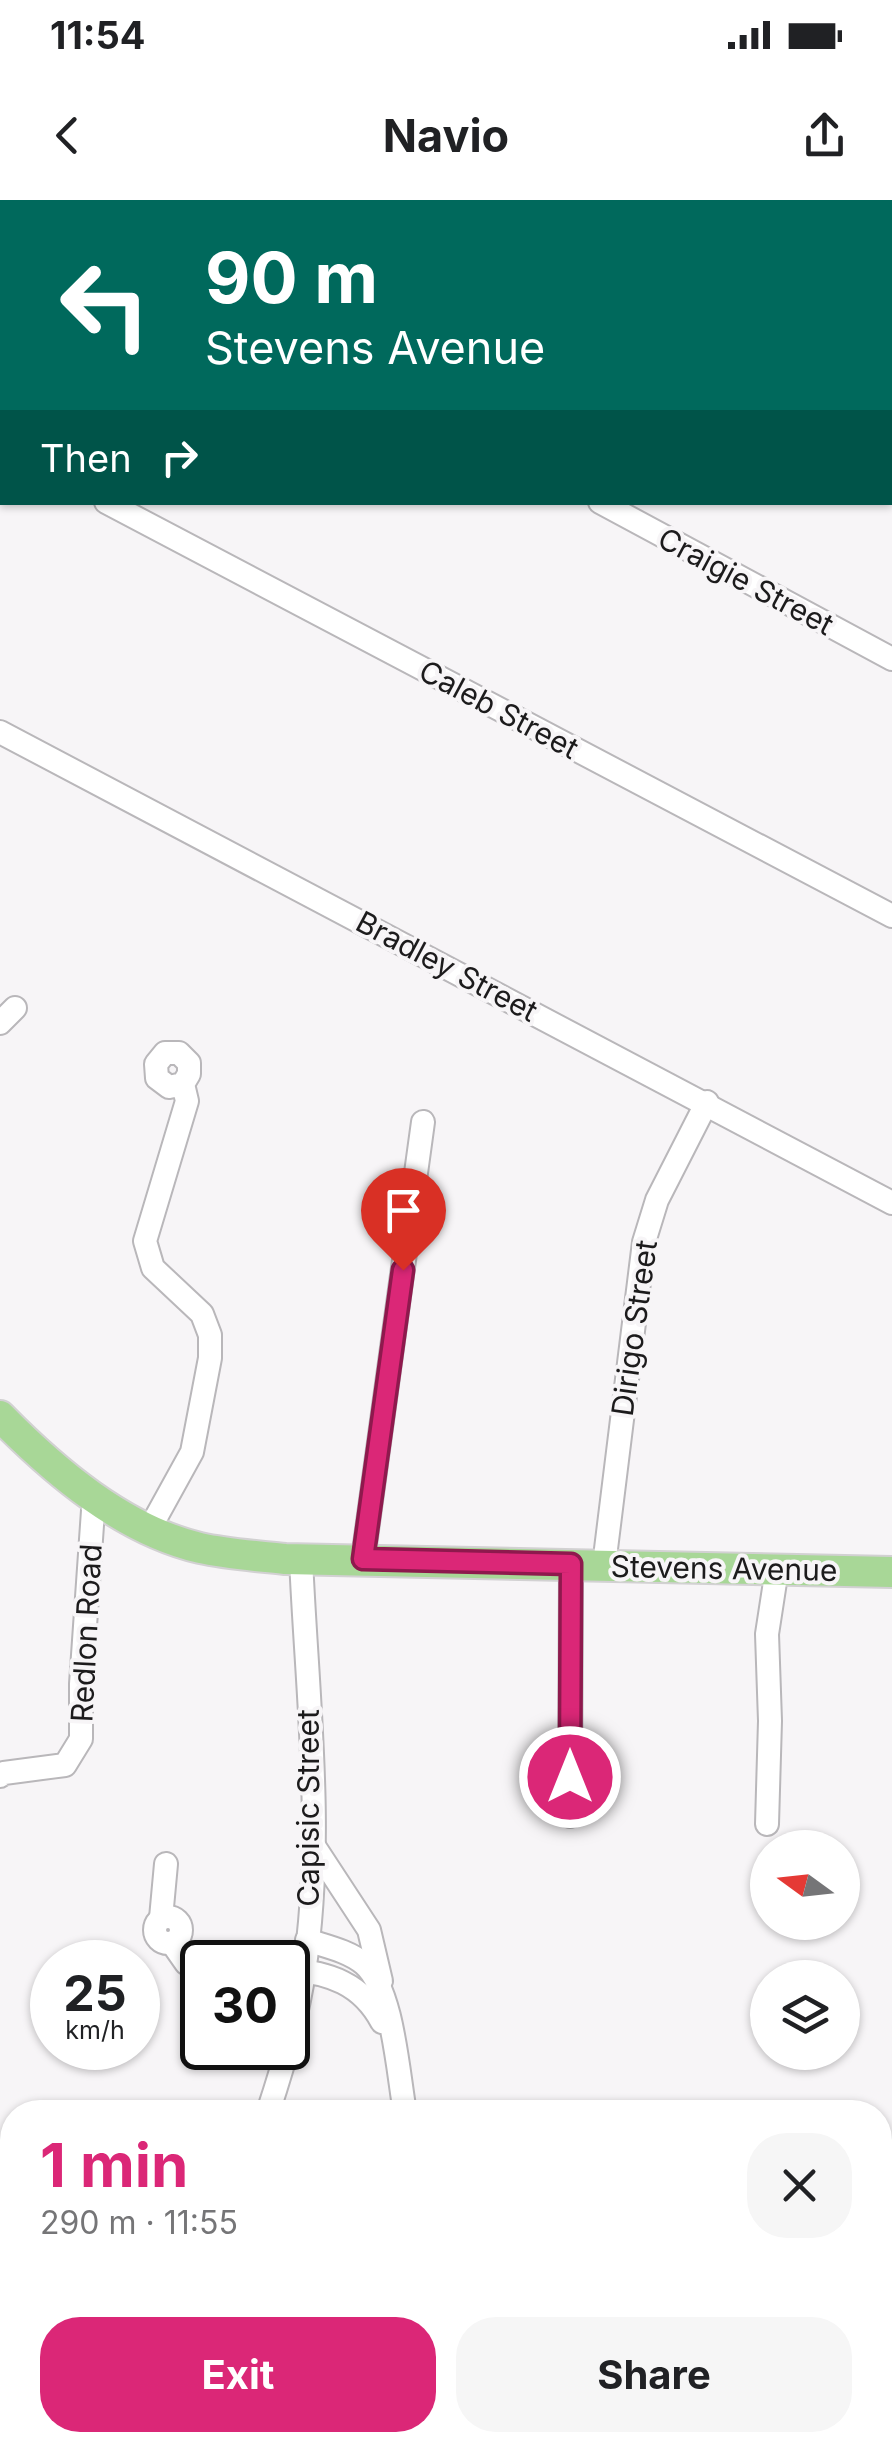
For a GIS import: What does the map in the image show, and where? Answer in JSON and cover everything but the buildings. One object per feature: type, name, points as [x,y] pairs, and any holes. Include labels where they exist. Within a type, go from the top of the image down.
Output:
[{"type":"main road","name":"Stevens Avenue","points":[[0,1416],[94,1496],[148,1530],[199,1548],[301,1559],[892,1572]]},
{"type":"street","name":"Caleb Street","points":[[112,505],[892,916]]},
{"type":"street","name":"Craigie Street","points":[[606,505],[892,659]]},
{"type":"street","name":"Bradley Street","points":[[0,732],[892,1202]]},
{"type":"street","points":[[148,1530],[192,1452],[210,1358],[210,1336],[202,1314],[153,1268],[145,1241],[186,1105],[183,1084]]},
{"type":"street","name":"Dirigo Street","points":[[604,1565],[644,1242],[657,1200],[706,1102]]},
{"type":"street","points":[[363,1559],[423,1122]]},
{"type":"street","name":"Redlon Road","points":[[0,1776],[65,1765],[82,1739],[81,1684],[94,1496]]},
{"type":"street","name":"Capisic Street","points":[[301,1559],[314,1844],[307,1940]]},
{"type":"street","points":[[570,1816],[571,1564]]},
{"type":"street","points":[[767,1824],[767,1634],[777,1569]]},
{"type":"street","points":[[314,1844],[369,1930],[403,2100]]},
{"type":"street","points":[[166,1864],[161,1918],[154,1934],[163,1943],[172,1943],[180,1954]]},
{"type":"street","points":[[310,1941],[362,1962],[383,1994]]},
{"type":"street","points":[[310,1973],[342,1981],[366,1996],[392,2044]]},
{"type":"street","name":"Capisic Street","points":[[272,2100],[281,2070]]},
{"type":"route","points":[[403,1270],[363,1559],[571,1564],[570,1777]]}]
